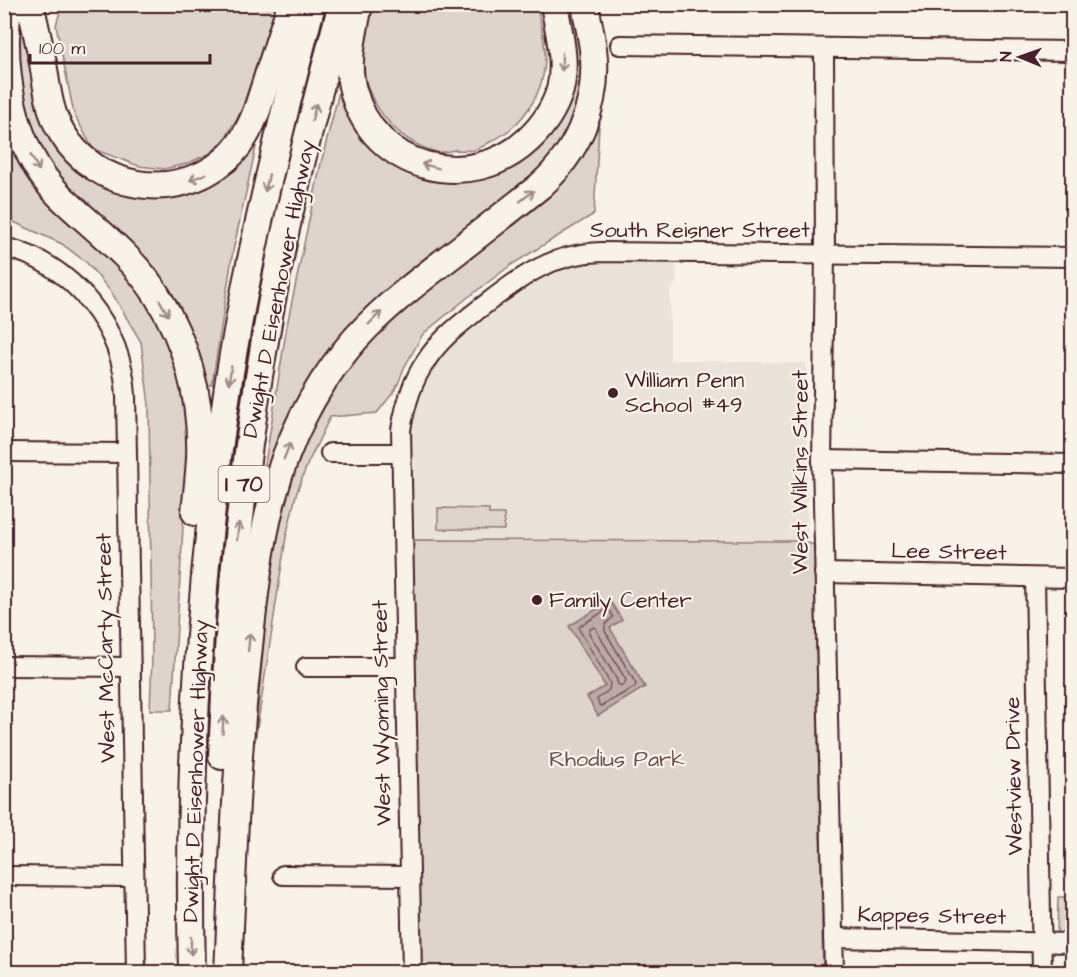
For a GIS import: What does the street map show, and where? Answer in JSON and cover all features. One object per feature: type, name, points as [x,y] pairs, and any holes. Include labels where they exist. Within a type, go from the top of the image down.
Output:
[{"type":"highway","points":[[8,4],[6,69],[13,104],[29,152],[42,175],[59,195],[120,251],[148,283],[175,329],[192,377],[197,402],[200,448],[190,568],[187,658],[192,786]]},
{"type":"highway","points":[[30,4],[53,114],[60,131],[78,154],[98,170],[127,182],[152,186],[172,185],[209,172],[226,160],[241,142],[253,123],[291,4]]},
{"type":"highway","points":[[40,46],[41,17],[45,4]]},
{"type":"highway","name":"Dwight D Eisenhower Highway","points":[[192,972],[192,786],[196,695],[204,583],[229,379],[267,184],[312,4]]},
{"type":"highway","name":"Dwight D Eisenhower Highway","points":[[222,972],[220,865],[223,720],[230,612],[244,481],[264,348],[284,239],[342,4]]},
{"type":"highway","points":[[359,4],[351,46],[350,71],[355,97],[365,119],[381,139],[406,158],[431,167],[456,170],[488,165],[509,155],[536,133],[550,114],[560,91],[563,62],[554,4]]},
{"type":"highway","points":[[228,972],[237,771],[246,666],[267,517],[285,456],[304,414],[322,384],[345,351],[367,327],[410,288],[540,186],[567,158],[586,120],[594,83],[592,43],[585,4]]},
{"type":"street","points":[[620,45],[1072,51]]},
{"type":"street","name":"West Wilkins Street","points":[[824,48],[825,254],[822,460],[832,895]]},
{"type":"street","name":"West McCarty Street","points":[[4,247],[46,263],[77,287],[95,308],[106,327],[117,351],[125,381],[136,972]]},
{"type":"street","name":"South Reisner Street","points":[[401,453],[401,430],[407,403],[417,376],[428,357],[450,332],[515,282],[543,265],[569,256],[597,252],[1072,257]]},
{"type":"street","points":[[4,452],[127,453]]},
{"type":"street","points":[[330,453],[401,453]]},
{"type":"street","name":"West Wyoming Street","points":[[401,453],[412,972]]},
{"type":"street","points":[[822,460],[1072,464]]},
{"type":"street","name":"Lee Street","points":[[824,573],[1072,578]]},
{"type":"street","name":"Westview Drive","points":[[1035,578],[1042,972]]},
{"type":"street","points":[[4,666],[131,667]]},
{"type":"street","points":[[306,667],[405,667]]},
{"type":"street","points":[[283,875],[410,876]]},
{"type":"street","points":[[4,876],[134,877]]},
{"type":"street","name":"Kappes Street","points":[[832,895],[833,938],[1072,943]]},
{"type":"street","points":[[833,938],[834,972]]},
{"type":"shaded area","name":"William Penn School #49","points":[[676,261],[677,281],[670,292],[670,360],[806,363],[808,543],[802,541],[411,540],[408,431],[422,383],[437,360],[461,335],[525,287],[551,272],[586,262]]},
{"type":"green space","points":[[62,4],[276,5],[242,109],[225,139],[211,153],[186,164],[164,169],[139,166],[93,149],[74,114],[56,25]]},
{"type":"green space","points":[[374,5],[537,5],[544,39],[544,72],[536,97],[529,108],[502,136],[474,150],[437,152],[407,139],[384,116],[374,102],[364,70],[363,54]]},
{"type":"green space","points":[[565,5],[575,5],[587,70],[564,150],[373,309],[273,466],[265,464],[287,325],[321,163],[342,80],[423,176],[552,129]]},
{"type":"green space","points":[[12,11],[21,14],[75,166],[213,181],[235,166],[250,144],[256,147],[233,251],[212,385],[204,385],[182,322],[46,168],[30,129],[18,81]]},
{"type":"green space","points":[[4,120],[109,256],[150,302],[171,345],[185,399],[188,444],[172,710],[150,710],[152,657],[149,405],[141,342],[112,293],[87,263],[62,244],[5,218]]},
{"type":"green space","points":[[599,126],[594,214],[511,265],[423,334],[404,368],[396,389],[377,413],[330,417],[307,465],[296,495],[286,537],[255,742],[268,590],[279,517],[307,429],[328,394],[371,340],[469,256],[514,225],[545,199],[578,164]]},
{"type":"green space","points":[[438,508],[489,509],[489,514],[504,514],[504,530],[438,529]]},
{"type":"green space","name":"Rhodius Park","points":[[411,540],[802,541],[814,545],[823,972],[419,972]]},
{"type":"green space","points":[[1058,897],[1072,897],[1072,935],[1057,934]]},
{"type":"water","points":[[610,601],[622,620],[610,628],[645,687],[598,716],[587,697],[605,686],[569,626]]},
{"type":"place","name":"William Penn School #49","points":[[613,393]]},
{"type":"place","name":"Family Center","points":[[537,600]]}]
